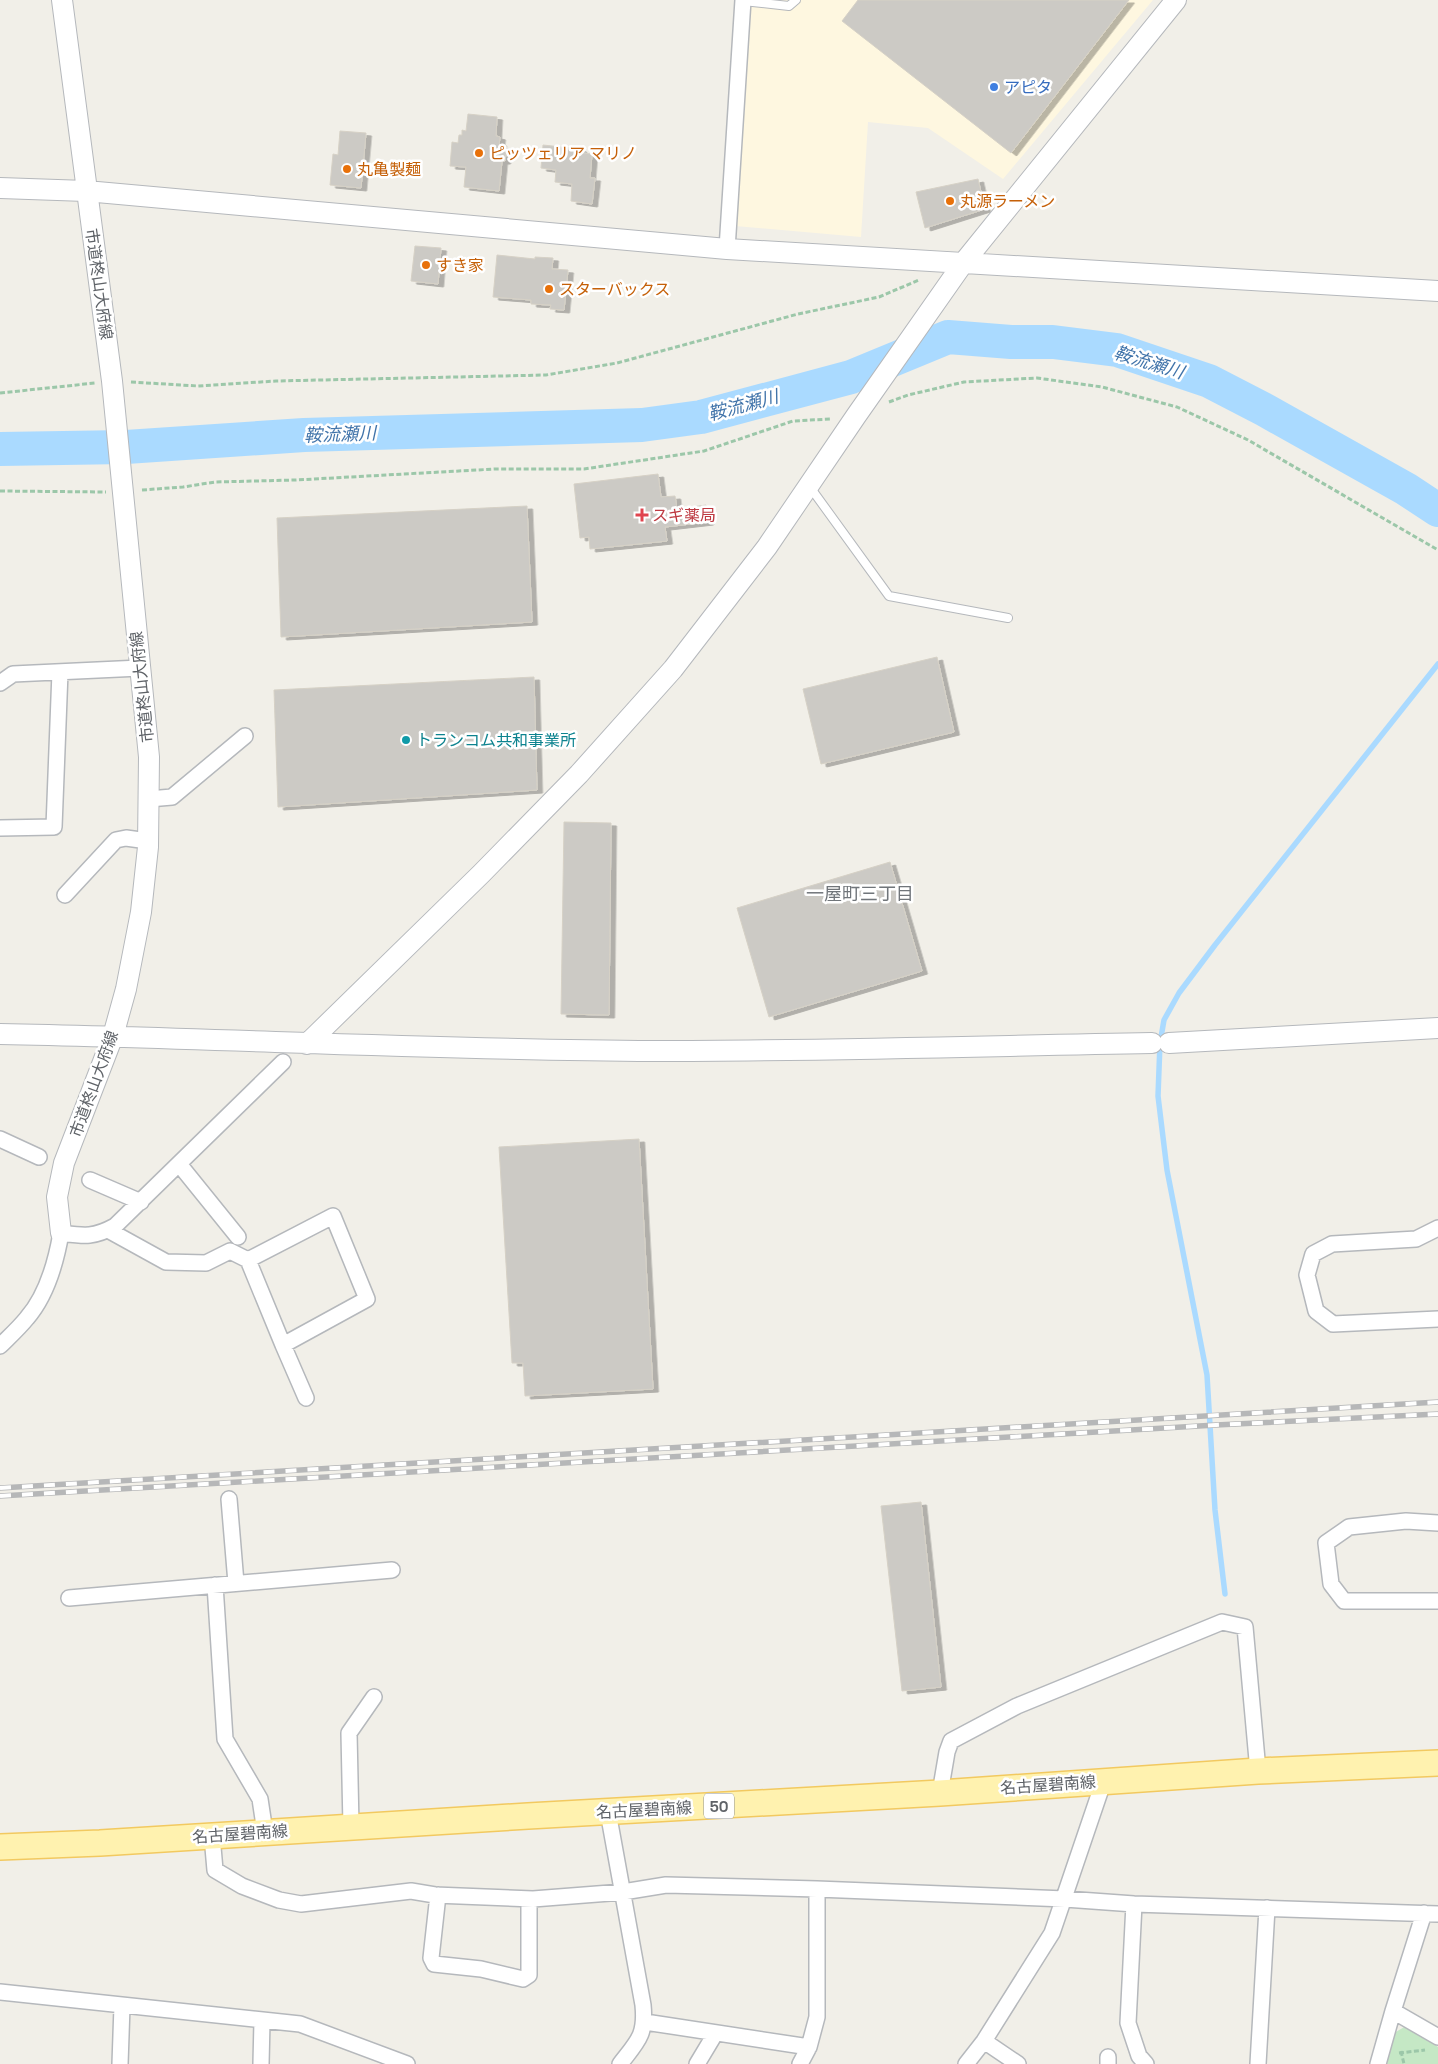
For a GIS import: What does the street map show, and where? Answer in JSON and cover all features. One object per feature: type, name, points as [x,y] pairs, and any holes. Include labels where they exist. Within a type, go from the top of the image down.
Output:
[{"type":"main road","name":"名古屋碧南線","points":[[0,1847],[940,1793],[1104,1780],[1258,1771],[1438,1763]]},
{"type":"street","name":"市道柊山大府線","points":[[0,1346],[28,1318],[43,1295],[53,1267],[60,1232],[57,1197],[64,1163],[113,1036],[126,989],[141,912],[148,841],[149,757],[124,488],[112,381],[62,0]]},
{"type":"street","points":[[727,249],[743,0]]},
{"type":"street","points":[[307,1044],[481,874],[558,795],[661,683],[767,547],[964,262],[1176,0]]},
{"type":"street","points":[[0,188],[86,191],[727,249],[1438,291]]},
{"type":"street","points":[[0,683],[13,674],[140,668]]},
{"type":"street","points":[[0,828],[54,827],[60,672]]},
{"type":"street","points":[[149,799],[172,797],[245,736]]},
{"type":"street","points":[[65,895],[116,840],[126,838],[148,841]]},
{"type":"street","points":[[0,1034],[113,1036],[307,1044],[654,1051],[1161,1043],[1438,1028]]},
{"type":"street","points":[[60,1232],[90,1236],[108,1230],[121,1221],[283,1062]]},
{"type":"street","points":[[0,1139],[39,1157]]},
{"type":"street","points":[[179,1164],[238,1237]]},
{"type":"street","points":[[90,1180],[141,1202]]},
{"type":"street","points":[[248,1260],[333,1216],[367,1299],[283,1345]]},
{"type":"street","points":[[1438,1228],[1416,1239],[1332,1244],[1313,1254],[1307,1274],[1316,1311],[1333,1324],[1438,1319]]},
{"type":"street","points":[[108,1230],[166,1262],[206,1263],[230,1251],[248,1260],[306,1398]]},
{"type":"street","points":[[228,1499],[236,1584]]},
{"type":"street","points":[[1438,1523],[1406,1521],[1348,1527],[1326,1544],[1331,1584],[1344,1601],[1438,1601]]},
{"type":"street","points":[[69,1598],[392,1570]]},
{"type":"street","points":[[215,1585],[225,1739],[260,1799],[265,1832]]},
{"type":"street","points":[[940,1793],[947,1752],[951,1741],[1017,1706],[1222,1622],[1245,1627],[1258,1771]]},
{"type":"street","points":[[351,1826],[349,1733],[374,1697]]},
{"type":"street","points":[[966,2064],[984,2041],[1052,1933],[1104,1780]]},
{"type":"street","points":[[608,1812],[645,2022],[640,2039],[620,2064]]},
{"type":"street","points":[[212,1836],[215,1870],[242,1886],[280,1900],[311,1903],[411,1891],[438,1895],[529,1899],[623,1892],[666,1885],[817,1888],[1065,1899],[1134,1904],[1431,1913],[1393,2011],[1378,2064]]},
{"type":"street","points":[[800,2064],[809,2047],[817,2017],[817,1888]]},
{"type":"street","points":[[438,1895],[431,1958],[434,1964],[481,1968],[523,1979],[529,1975],[529,1899]]},
{"type":"street","points":[[1134,1904],[1128,2023],[1139,2056],[1146,2064]]},
{"type":"street","points":[[1258,2064],[1267,1908]]},
{"type":"street","points":[[0,1992],[300,2024],[407,2064]]},
{"type":"street","points":[[120,2064],[122,2006]]},
{"type":"street","points":[[1393,2011],[1434,2043]]},
{"type":"street","points":[[261,2064],[262,2021]]},
{"type":"street","points":[[645,2022],[809,2047]]},
{"type":"street","points":[[697,2064],[715,2034]]},
{"type":"street","points":[[984,2041],[1018,2064]]},
{"type":"lane","points":[[743,0],[789,6],[796,0]]},
{"type":"lane","points":[[809,485],[889,596],[1008,618]]},
{"type":"path","points":[[0,392],[112,381],[198,386],[276,381],[546,375],[618,363],[798,314],[879,297],[921,279]]},
{"type":"path","points":[[0,491],[183,487],[216,482],[296,480],[495,469],[584,469],[704,451],[793,421],[832,419],[908,395],[964,382],[1036,378],[1102,387],[1177,406],[1248,440],[1438,550]]},
{"type":"path","points":[[1396,2056],[1401,2052],[1434,2043]]},
{"type":"path","points":[[1401,2052],[1404,2064]]},
{"type":"shaded area","points":[[748,0],[1153,0],[1003,179],[928,128],[868,122],[861,237],[735,226]]},
{"type":"green space","points":[[1406,2026],[1438,2047],[1438,2064],[1387,2064],[1394,2033]]},
{"type":"building","name":"アピタ","points":[[858,0],[1129,0],[1011,153],[842,21]]},
{"type":"building","name":"ピッツェリア マリノ","points":[[468,114],[497,117],[496,136],[500,137],[499,145],[507,146],[505,161],[502,161],[499,191],[464,187],[466,167],[450,166],[452,142],[458,143],[462,130],[466,131]]},
{"type":"building","name":"丸亀製麺","points":[[340,131],[366,133],[361,188],[330,185],[333,154],[338,155]]},
{"type":"building","points":[[543,145],[581,149],[581,153],[592,154],[590,178],[595,178],[592,204],[571,201],[572,184],[555,182],[556,170],[541,168]]},
{"type":"building","name":"丸源ラーメン","points":[[978,179],[985,209],[925,228],[916,192]]},
{"type":"building","name":"すき家","points":[[415,246],[441,248],[438,284],[411,281]]},
{"type":"building","points":[[497,255],[535,259],[535,257],[553,258],[552,269],[568,270],[564,310],[550,309],[551,305],[531,304],[531,300],[493,297]]},
{"type":"building","name":"スギ薬局","points":[[658,474],[661,497],[675,496],[677,509],[706,505],[708,522],[665,527],[667,541],[590,549],[589,537],[580,538],[574,484]]},
{"type":"building","points":[[527,506],[532,622],[281,637],[277,518]]},
{"type":"building","points":[[937,657],[954,732],[821,764],[803,689]]},
{"type":"building","name":"トランコム共和事業所","points":[[534,677],[537,790],[278,807],[274,690]]},
{"type":"building","points":[[564,822],[611,823],[609,1015],[561,1014]]},
{"type":"building","points":[[890,862],[922,971],[769,1017],[737,908]]},
{"type":"building","points":[[639,1139],[653,1389],[525,1396],[523,1363],[512,1363],[499,1147]]},
{"type":"building","points":[[921,1502],[941,1687],[902,1691],[881,1506]]},
{"type":"waterway","name":"鞍流瀬川","points":[[0,449],[126,447],[304,435],[642,425],[701,417],[851,377],[948,337],[1011,342],[1053,342],[1117,350],[1209,381],[1406,489],[1438,510]]},
{"type":"waterway","points":[[1225,1594],[1215,1510],[1207,1375],[1167,1170],[1158,1096],[1160,1043],[1164,1020],[1179,993],[1215,945],[1438,664]]},
{"type":"railway","points":[[0,1488],[1438,1402]]},
{"type":"railway","points":[[0,1496],[1216,1425],[1438,1414]]},
{"type":"place","name":"アピタ","points":[[994,87]]},
{"type":"place","name":"ピッツェリア マリノ","points":[[479,153]]},
{"type":"place","name":"丸亀製麺","points":[[347,169]]},
{"type":"place","name":"丸源ラーメン","points":[[950,201]]},
{"type":"place","name":"すき家","points":[[426,265]]},
{"type":"place","name":"スターバックス","points":[[549,289]]},
{"type":"place","name":"スギ薬局","points":[[642,515]]},
{"type":"place","name":"トランコム共和事業所","points":[[406,740]]},
{"type":"district","name":"一屋町三丁目","points":[[860,893]]}]
